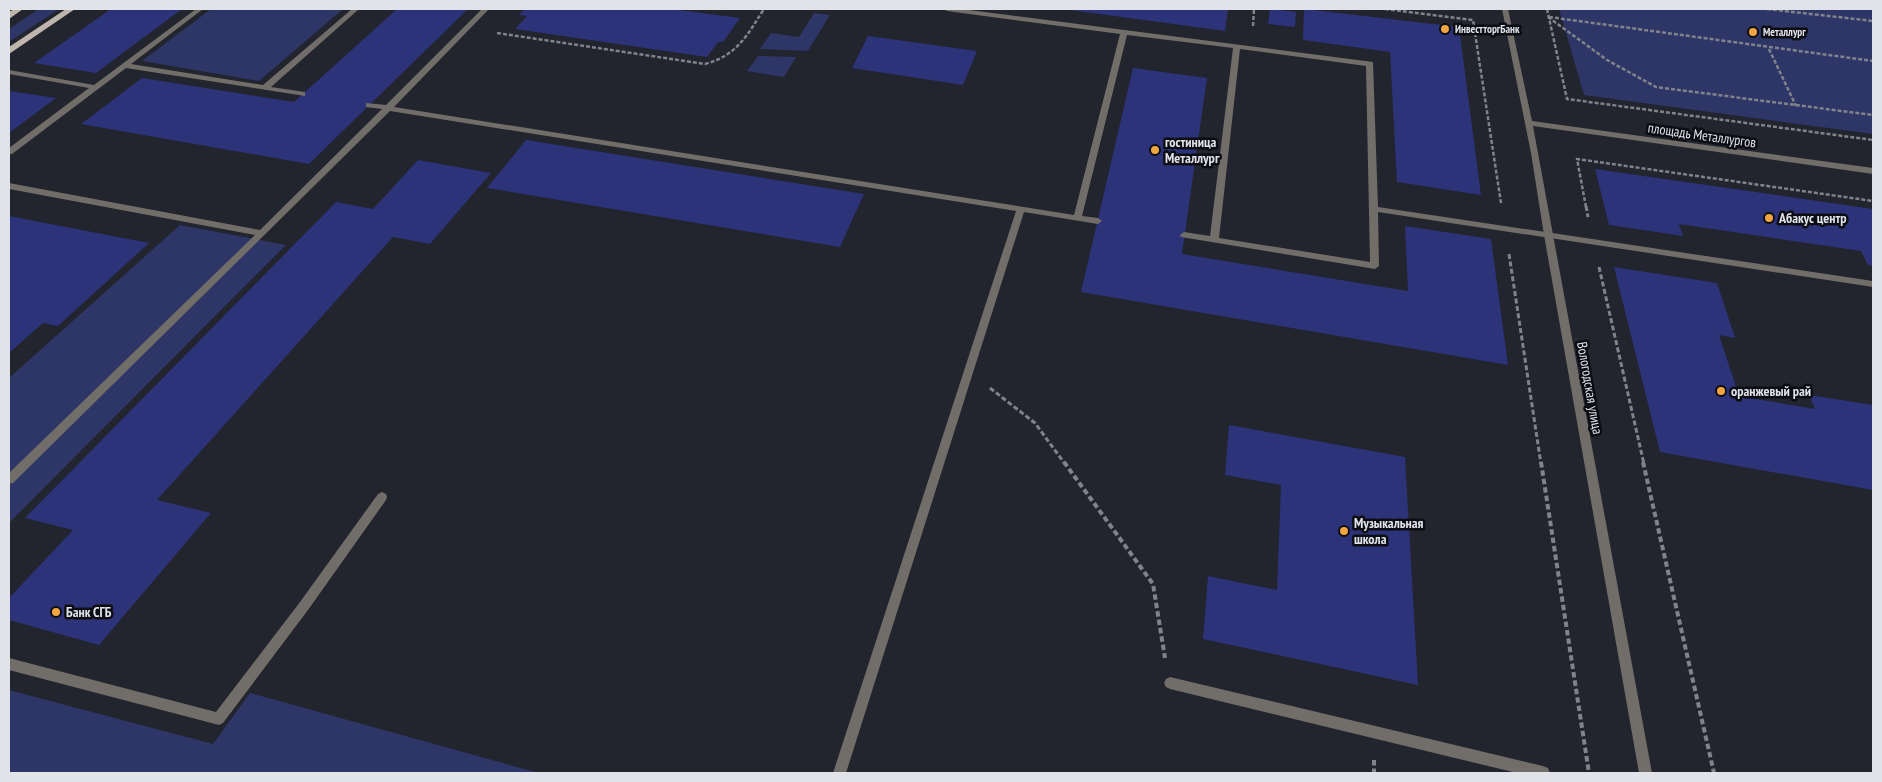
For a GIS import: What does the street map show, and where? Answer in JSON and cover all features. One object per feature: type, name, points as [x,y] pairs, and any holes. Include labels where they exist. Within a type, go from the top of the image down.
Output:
[{"type":"main road","points":[[9,16],[19,9]]},
{"type":"main road","points":[[9,51],[72,9]]},
{"type":"street","points":[[9,152],[200,9]]},
{"type":"street","points":[[264,88],[356,9]]},
{"type":"street","points":[[9,480],[262,233],[486,9]]},
{"type":"street","points":[[948,9],[1370,64],[1375,266],[1184,235]]},
{"type":"street","name":"Вологодская улица","points":[[1505,9],[1535,153],[1548,235],[1646,773]]},
{"type":"street","points":[[1077,218],[1124,32]]},
{"type":"street","points":[[1214,240],[1237,47]]},
{"type":"street","points":[[124,66],[302,94]]},
{"type":"street","points":[[9,72],[95,87]]},
{"type":"street","points":[[369,105],[1098,222]]},
{"type":"street","name":"площадь Металлургов","points":[[1528,123],[1873,171]]},
{"type":"street","points":[[9,186],[262,233]]},
{"type":"street","points":[[839,773],[1021,209]]},
{"type":"street","points":[[1374,209],[1873,284]]},
{"type":"street","points":[[9,664],[219,719],[382,497]]},
{"type":"street","points":[[1170,683],[1543,773]]},
{"type":"path","points":[[466,29],[705,64],[722,60],[734,52],[764,9]]},
{"type":"path","points":[[1385,9],[1473,20],[1589,773]]},
{"type":"path","points":[[1547,9],[1567,99],[1873,140]]},
{"type":"path","points":[[1767,9],[1873,21]]},
{"type":"path","points":[[1548,16],[1873,62]]},
{"type":"path","points":[[1548,16],[1607,60],[1656,87],[1873,116]]},
{"type":"path","points":[[1769,48],[1796,106]]},
{"type":"path","points":[[1714,773],[1594,243],[1577,159],[1873,201]]},
{"type":"path","points":[[969,371],[1035,423],[1153,584],[1170,683]]},
{"type":"shaded area","points":[[39,9],[59,9],[9,42],[9,29]]},
{"type":"shaded area","points":[[211,9],[343,9],[259,81],[142,61]]},
{"type":"shaded area","points":[[1559,9],[1873,9],[1873,134],[1584,95]]},
{"type":"shaded area","points":[[814,13],[830,15],[808,51],[760,49],[771,33],[799,37]]},
{"type":"shaded area","points":[[758,56],[796,57],[784,77],[747,71]]},
{"type":"shaded area","points":[[180,225],[286,245],[9,523],[9,378]]},
{"type":"shaded area","points":[[9,690],[213,744],[250,693],[539,773],[9,773]]},
{"type":"building","points":[[111,9],[182,9],[96,73],[34,63]]},
{"type":"building","points":[[397,9],[468,9],[309,164],[81,124],[142,78],[294,102]]},
{"type":"building","points":[[525,9],[671,9],[740,18],[723,42],[718,42],[707,57],[515,29],[527,16],[519,15]]},
{"type":"building","points":[[1063,9],[1228,9],[1225,31]]},
{"type":"building","points":[[1270,9],[1296,12],[1295,27],[1268,24]]},
{"type":"building","points":[[1304,9],[1459,27],[1481,195],[1397,182],[1390,52],[1303,40]]},
{"type":"building","points":[[868,36],[977,51],[963,85],[852,68]]},
{"type":"building","points":[[1133,68],[1207,78],[1182,254],[1408,291],[1405,226],[1491,239],[1508,365],[1081,292]]},
{"type":"building","points":[[9,91],[56,98],[9,133]]},
{"type":"building","points":[[526,140],[864,194],[840,247],[487,188]]},
{"type":"building","points":[[418,160],[491,173],[430,244],[393,237],[157,500],[211,513],[99,645],[9,620],[9,598],[73,530],[25,518],[336,202],[373,209]]},
{"type":"building","points":[[1595,169],[1873,209],[1873,266],[1868,265],[1861,251],[1679,224],[1683,236],[1609,225]]},
{"type":"building","points":[[9,216],[149,243],[58,326],[43,323],[9,353]]},
{"type":"building","points":[[1614,267],[1717,283],[1735,338],[1719,335],[1739,396],[1815,409],[1809,395],[1873,405],[1873,490],[1660,452]]},
{"type":"building","name":"Музыкальная школа","points":[[1229,425],[1405,457],[1418,685],[1203,639],[1208,576],[1277,590],[1281,485],[1225,475]]},
{"type":"place","name":"ИнвестторгБанк","points":[[1445,29]]},
{"type":"place","name":"Металлург","points":[[1753,32]]},
{"type":"place","name":"гостиница Металлург","points":[[1155,150]]},
{"type":"place","name":"Абакус центр","points":[[1769,218]]},
{"type":"place","name":"оранжевый рай","points":[[1721,391]]},
{"type":"place","name":"Музыкальная школа","points":[[1344,531]]},
{"type":"place","name":"Банк СГБ","points":[[56,612]]}]
